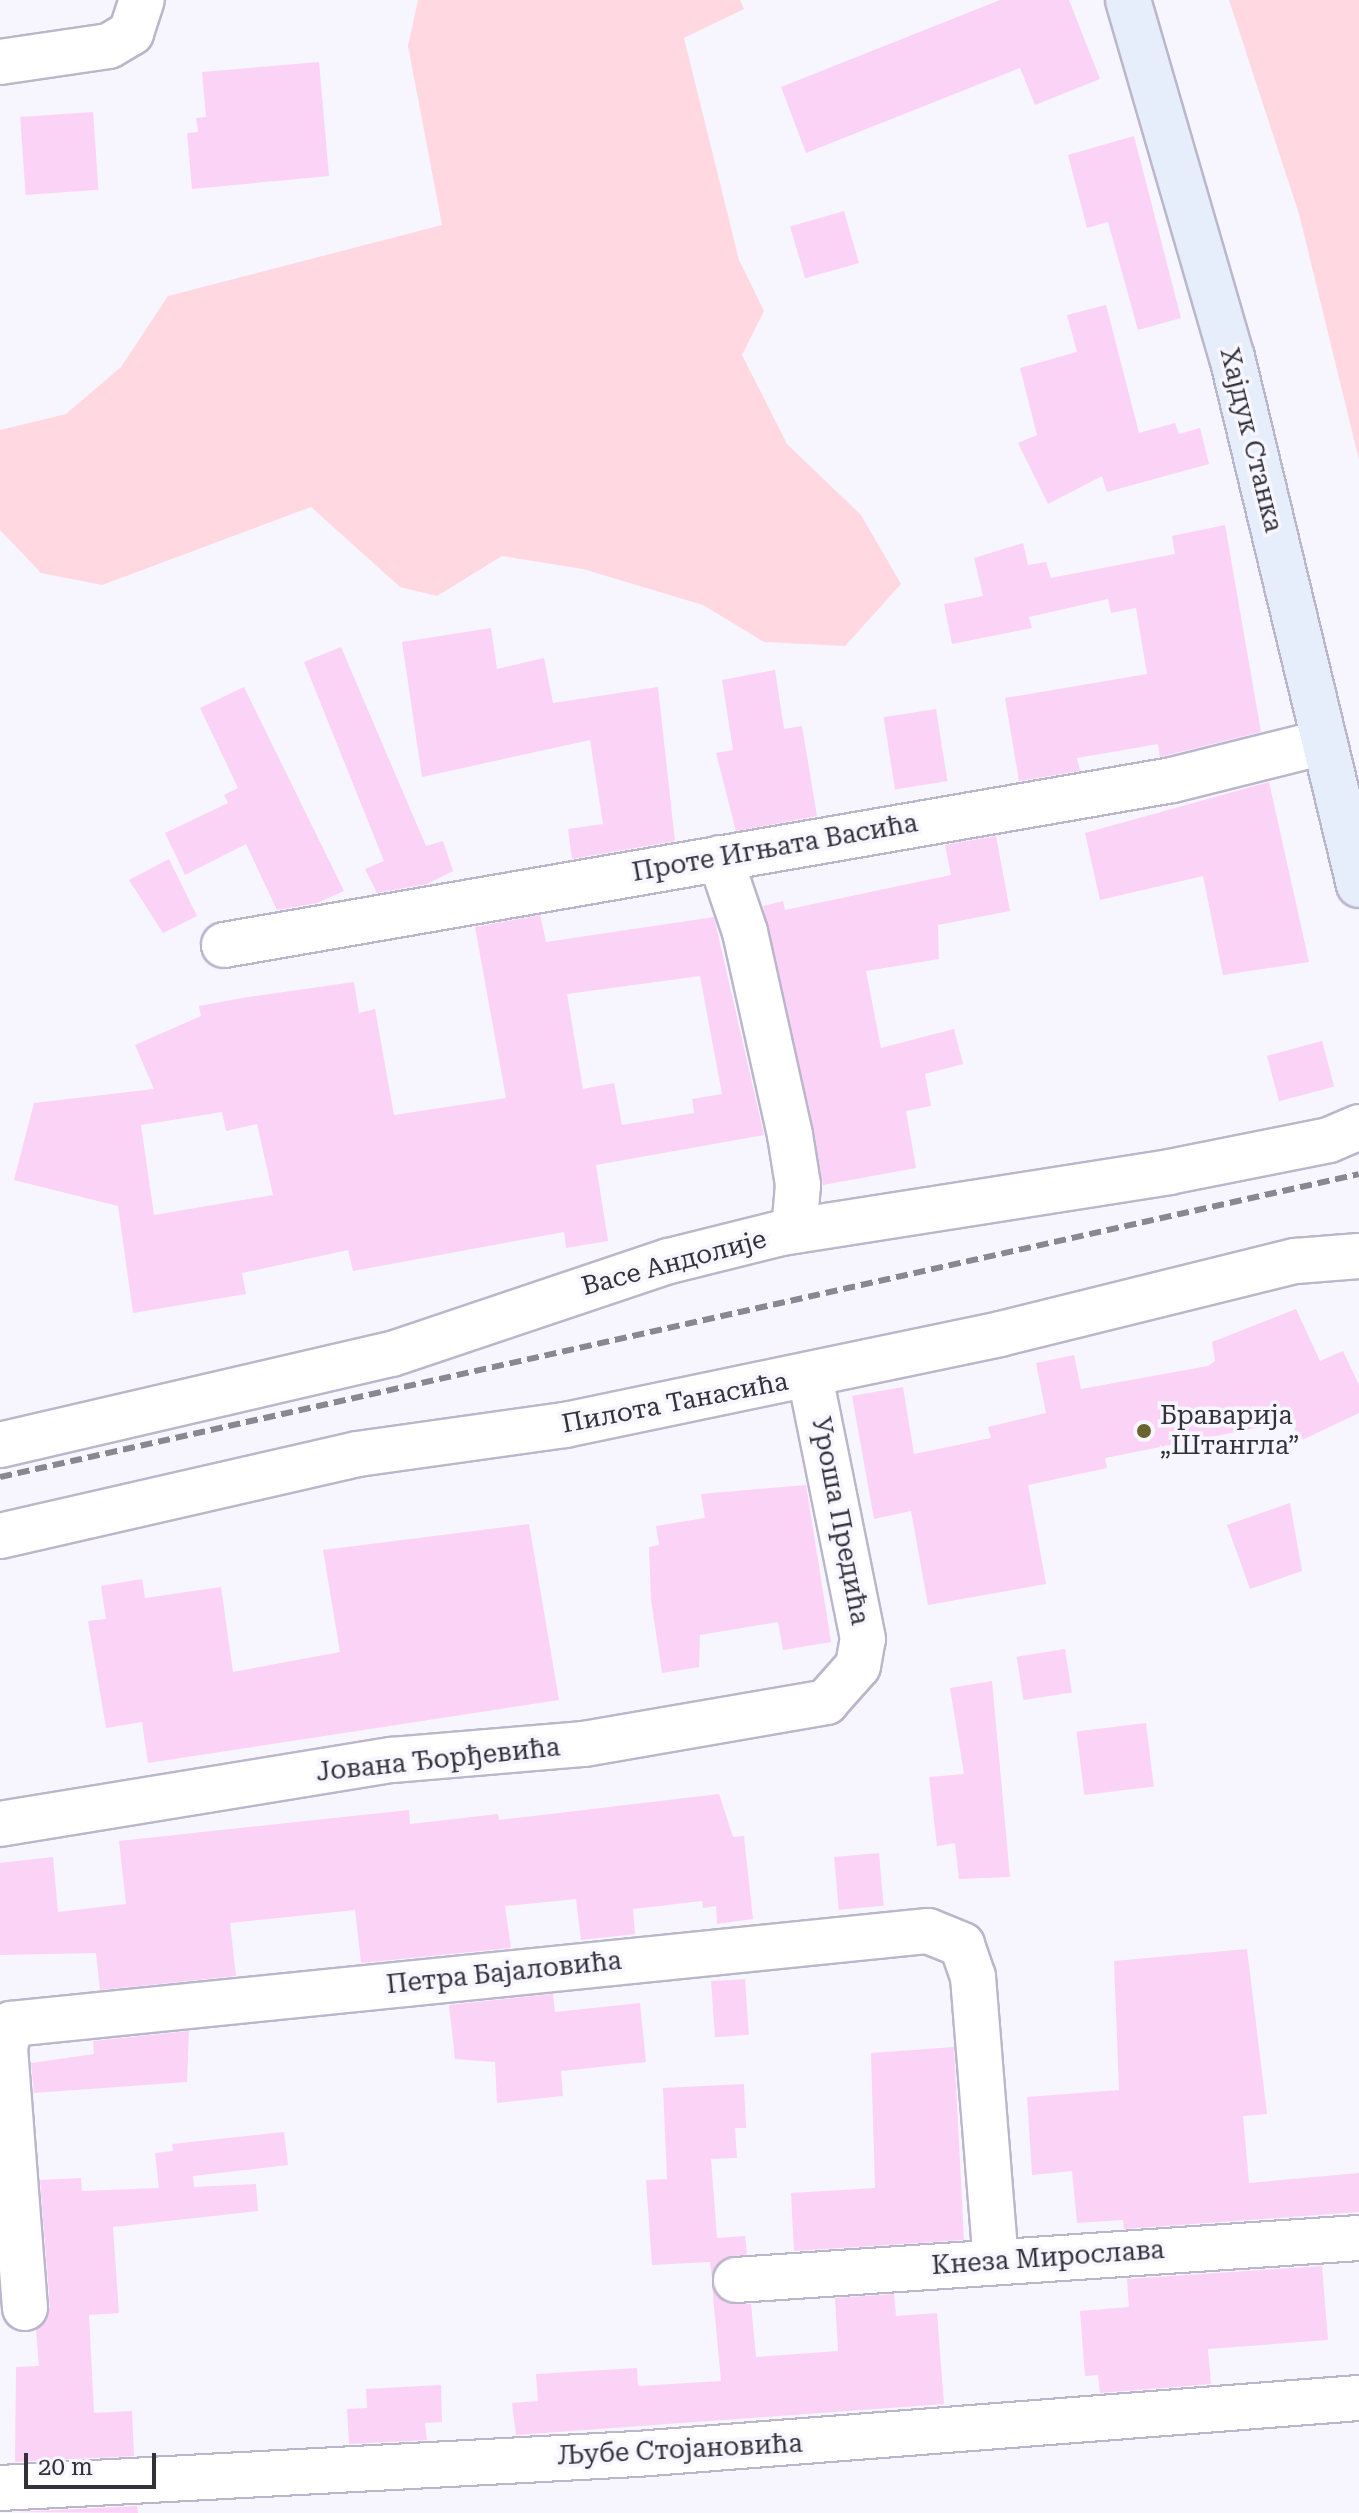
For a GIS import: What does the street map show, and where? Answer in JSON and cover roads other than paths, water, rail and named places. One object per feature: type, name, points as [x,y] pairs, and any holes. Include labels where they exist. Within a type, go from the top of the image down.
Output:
[{"type":"street","points":[[0,62],[109,46],[131,33],[142,0]]},
{"type":"street","name":"Хајдук Станка","points":[[1128,0],[1232,357],[1359,885]]},
{"type":"street","name":"Проте Игњата Васића","points":[[224,945],[1172,780],[1324,742]]},
{"type":"street","points":[[720,858],[745,932],[790,1135],[798,1185],[794,1231]]},
{"type":"street","name":"Васе Андолије","points":[[0,1445],[392,1354],[669,1261],[794,1231],[1169,1172],[1329,1140],[1359,1127]]},
{"type":"street","name":"Пилота Танасића","points":[[0,1536],[358,1454],[537,1430],[810,1376],[1253,1270],[1355,1259]]},
{"type":"street","name":"Уроша Предића","points":[[810,1376],[850,1544],[863,1639],[858,1666]]},
{"type":"street","name":"Јована Ђорђевића","points":[[0,1824],[392,1760],[584,1744],[796,1710],[843,1690],[858,1666]]},
{"type":"street","name":"Петра Бајаловића","points":[[25,2308],[5,2039],[11,2024],[928,1931],[962,1945],[973,1977],[996,2261]]},
{"type":"street","name":"Кнеза Мирослава","points":[[736,2280],[1359,2238]]},
{"type":"street","name":"Љубе Стојановића","points":[[0,2488],[653,2453],[1359,2398]]},
{"type":"railway","points":[[0,1477],[1359,1174]]},
{"type":"place","name":"Браварија „Штангла”","points":[[1144,1431]]}]
